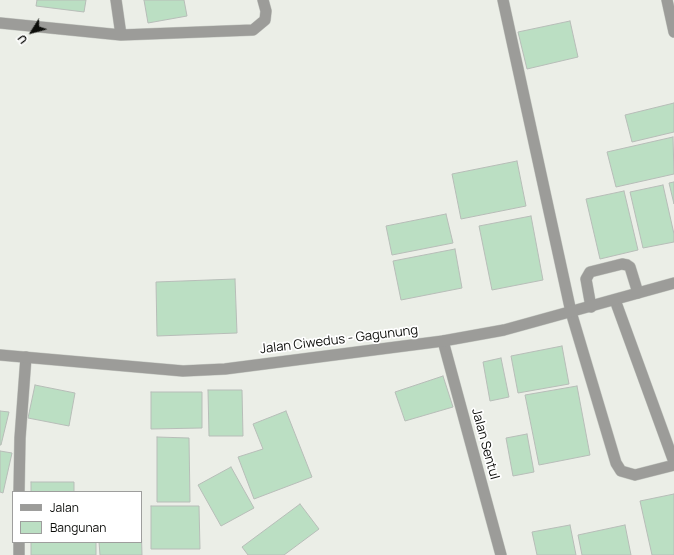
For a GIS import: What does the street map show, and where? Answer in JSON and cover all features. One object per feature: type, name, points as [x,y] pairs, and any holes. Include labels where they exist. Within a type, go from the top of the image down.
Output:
[{"type":"street","points":[[116,0],[121,35]]},
{"type":"street","points":[[0,23],[121,35],[253,30],[265,20],[266,11],[263,0]]},
{"type":"street","points":[[503,0],[571,312],[616,463],[621,471],[635,475],[674,464],[616,300]]},
{"type":"street","points":[[667,0],[674,32]]},
{"type":"street","points":[[591,306],[586,280],[587,275],[590,272],[622,264],[627,265],[630,268],[638,293]]},
{"type":"street","name":"Jalan Ciwedus - Gagunung","points":[[0,354],[183,371],[224,369],[443,341],[504,330],[674,283]]},
{"type":"street","name":"Jalan Sentul","points":[[443,341],[501,555]]},
{"type":"street","points":[[19,491],[20,438],[26,357]]},
{"type":"street","points":[[19,543],[19,555]]},
{"type":"building","points":[[37,0],[86,0],[84,12],[36,6]]},
{"type":"building","points":[[144,0],[184,0],[187,16],[148,23]]},
{"type":"building","points":[[570,21],[578,57],[527,69],[518,32]]},
{"type":"building","points":[[674,103],[674,132],[632,142],[625,115]]},
{"type":"building","points":[[673,137],[674,174],[616,187],[607,152]]},
{"type":"building","points":[[517,161],[526,206],[461,219],[452,174]]},
{"type":"building","points":[[674,182],[674,204],[669,183]]},
{"type":"building","points":[[663,185],[674,234],[674,242],[643,248],[630,192]]},
{"type":"building","points":[[624,191],[638,250],[600,259],[586,199]]},
{"type":"building","points":[[446,214],[453,243],[392,255],[386,226]]},
{"type":"building","points":[[531,216],[543,280],[492,290],[479,226]]},
{"type":"building","points":[[455,249],[462,288],[401,300],[393,261]]},
{"type":"building","points":[[235,279],[237,333],[157,336],[156,282]]},
{"type":"building","points":[[562,346],[569,384],[518,393],[511,356]]},
{"type":"building","points":[[501,358],[509,397],[490,401],[483,362]]},
{"type":"building","points":[[443,376],[453,407],[405,421],[395,392]]},
{"type":"building","points":[[35,385],[75,393],[69,426],[28,418]]},
{"type":"building","points":[[577,386],[590,455],[539,465],[525,395]]},
{"type":"building","points":[[208,390],[242,390],[243,436],[209,436]]},
{"type":"building","points":[[151,392],[202,392],[202,428],[151,429]]},
{"type":"building","points":[[0,411],[9,412],[1,445],[0,445]]},
{"type":"building","points":[[286,411],[312,477],[254,499],[238,457],[263,449],[253,424]]},
{"type":"building","points":[[527,434],[534,472],[513,476],[506,438]]},
{"type":"building","points":[[157,437],[189,438],[190,502],[157,502]]},
{"type":"building","points":[[0,451],[12,453],[3,493],[0,492]]},
{"type":"building","points":[[231,467],[254,508],[221,526],[198,485]]},
{"type":"building","points":[[31,482],[74,482],[74,491],[31,491]]},
{"type":"building","points":[[674,494],[674,555],[652,555],[640,501]]},
{"type":"building","points":[[300,504],[319,529],[284,555],[248,555],[242,547]]},
{"type":"building","points":[[151,506],[199,506],[200,549],[151,549]]},
{"type":"building","points":[[570,525],[576,555],[537,555],[532,532]]},
{"type":"building","points":[[625,525],[631,555],[582,555],[578,535]]},
{"type":"building","points":[[31,543],[96,543],[96,555],[31,555]]},
{"type":"building","points":[[99,543],[142,543],[142,555],[100,555]]}]
